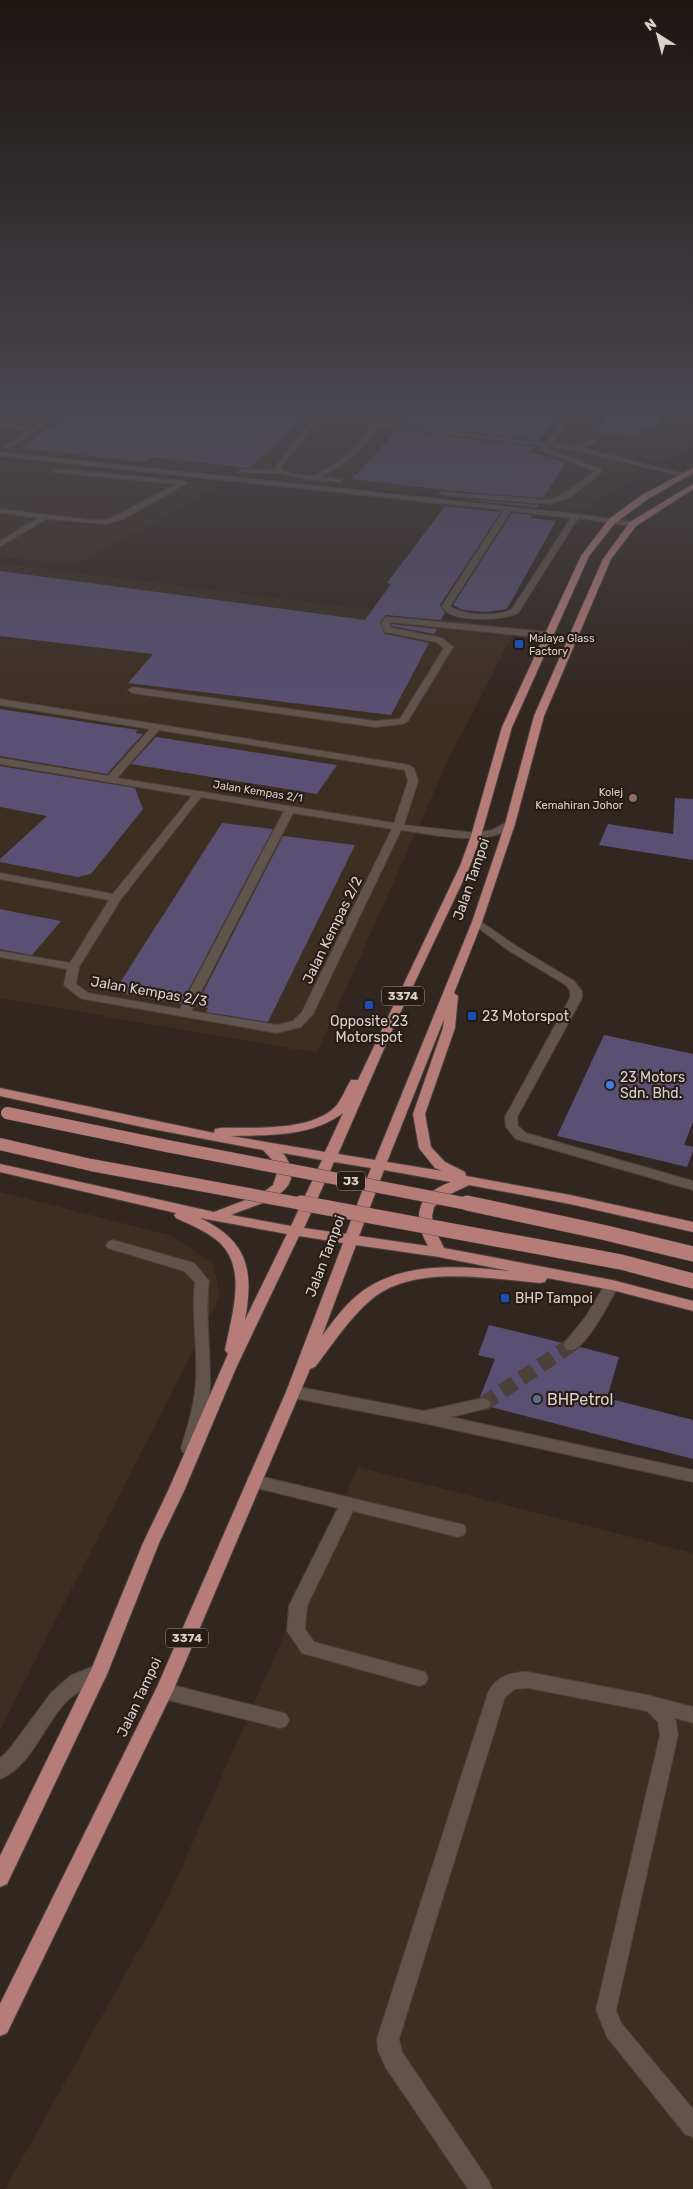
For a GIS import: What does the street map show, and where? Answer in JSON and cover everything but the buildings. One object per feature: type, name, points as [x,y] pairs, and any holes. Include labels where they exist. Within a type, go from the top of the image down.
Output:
[{"type":"main road","name":"Jalan Tampoi","points":[[0,1877],[18,1844],[99,1672],[151,1543],[176,1491],[229,1368],[331,1156],[388,1026],[464,866],[476,836],[508,727],[548,635],[585,556],[612,521],[626,511]]},
{"type":"main road","name":"Jalan Tampoi","points":[[0,2026],[164,1691],[302,1374],[379,1165],[476,922],[510,824],[539,716],[607,559],[633,524],[653,511]]},
{"type":"main road","points":[[454,979],[449,1028],[419,1114],[425,1148],[440,1165],[469,1180]]},
{"type":"main road","points":[[195,1134],[300,1127],[323,1121],[339,1110],[388,1026]]},
{"type":"main road","points":[[0,1092],[195,1134],[469,1180],[618,1208],[693,1227]]},
{"type":"main road","name":"J3","points":[[4,1112],[112,1136],[393,1188],[610,1233],[693,1254]]},
{"type":"main road","name":"J3","points":[[0,1144],[91,1165],[621,1262],[693,1281]]},
{"type":"main road","points":[[215,1217],[237,1207],[257,1203],[273,1193],[283,1180],[284,1167],[278,1154],[264,1145]]},
{"type":"main road","points":[[0,1168],[215,1217],[439,1252],[612,1285],[693,1306]]},
{"type":"main road","points":[[439,1252],[427,1234],[424,1223],[430,1201],[439,1192],[469,1180]]},
{"type":"main road","points":[[144,1201],[191,1219],[217,1232],[238,1254],[242,1272],[241,1301],[229,1368]]},
{"type":"main road","points":[[302,1374],[347,1314],[370,1293],[392,1282],[416,1275],[443,1272],[590,1282]]},
{"type":"street","points":[[1,511],[90,522],[106,522],[132,511]]},
{"type":"street","points":[[507,511],[446,606],[448,610],[454,613],[491,616],[511,615],[576,516]]},
{"type":"street","points":[[535,511],[633,524]]},
{"type":"street","points":[[0,544],[45,517]]},
{"type":"street","points":[[132,690],[375,724],[403,722],[449,647],[439,640],[388,630],[385,623],[389,619],[548,635]]},
{"type":"street","points":[[0,702],[157,727]]},
{"type":"street","points":[[111,779],[157,727]]},
{"type":"street","name":"Jalan Kempas 2/2","points":[[157,727],[409,768],[413,781],[398,827],[307,1014],[297,1024],[277,1030]]},
{"type":"street","name":"Jalan Kempas 2/1","points":[[0,761],[398,827],[476,836],[495,832],[510,824]]},
{"type":"street","name":"Jalan Kempas 2/3","points":[[198,794],[116,898],[72,967],[70,985],[84,996],[277,1030]]},
{"type":"street","points":[[184,1013],[290,809]]},
{"type":"street","points":[[0,876],[116,898]]},
{"type":"street","points":[[476,922],[512,948],[570,983],[576,991],[576,998],[511,1117],[512,1127],[521,1136],[693,1186]]},
{"type":"street","points":[[0,954],[72,967]]},
{"type":"street","points":[[113,1245],[190,1268],[202,1280],[200,1297],[204,1379],[199,1414],[176,1491]]},
{"type":"street","points":[[570,1345],[590,1322],[612,1285]]},
{"type":"street","points":[[294,1392],[423,1417],[693,1476]]},
{"type":"street","points":[[423,1417],[483,1404]]},
{"type":"street","points":[[255,1481],[458,1530]]},
{"type":"street","points":[[348,1504],[298,1606],[296,1631],[308,1648],[419,1678]]},
{"type":"street","points":[[0,1770],[15,1757],[57,1699],[76,1682],[99,1672]]},
{"type":"street","points":[[481,2189],[394,2060],[389,2050],[388,2039],[497,1693],[509,1682],[519,1679],[647,1704],[692,1715]]},
{"type":"street","points":[[164,1691],[280,1720]]},
{"type":"street","points":[[647,1704],[657,1708],[664,1716],[669,1725],[669,1735],[606,2010],[614,2030],[693,2126]]},
{"type":"street","points":[[669,1735],[682,1720],[692,1715]]},
{"type":"shaded area","points":[[0,511],[174,511],[75,565],[0,557]]},
{"type":"shaded area","points":[[0,563],[516,628],[447,763],[317,1053],[0,998]]},
{"type":"shaded area","points":[[0,1192],[173,1236],[214,1265],[220,1297],[0,1730]]},
{"type":"shaded area","points":[[358,1467],[693,1553],[693,2189],[5,2189],[169,1896]]},
{"type":"tunnel","points":[[483,1404],[571,1345]]},
{"type":"place","name":"Malaya Glass Factory","points":[[519,644]]},
{"type":"place","name":"Kolej Kemahiran Johor","points":[[633,798]]},
{"type":"place","name":"Opposite 23 Motorspot","points":[[369,1005]]},
{"type":"place","name":"23 Motorspot","points":[[472,1016]]},
{"type":"place","name":"23 Motors Sdn. Bhd.","points":[[610,1085]]},
{"type":"place","name":"BHP Tampoi","points":[[505,1298]]},
{"type":"place","name":"BHPetrol","points":[[537,1399]]}]
